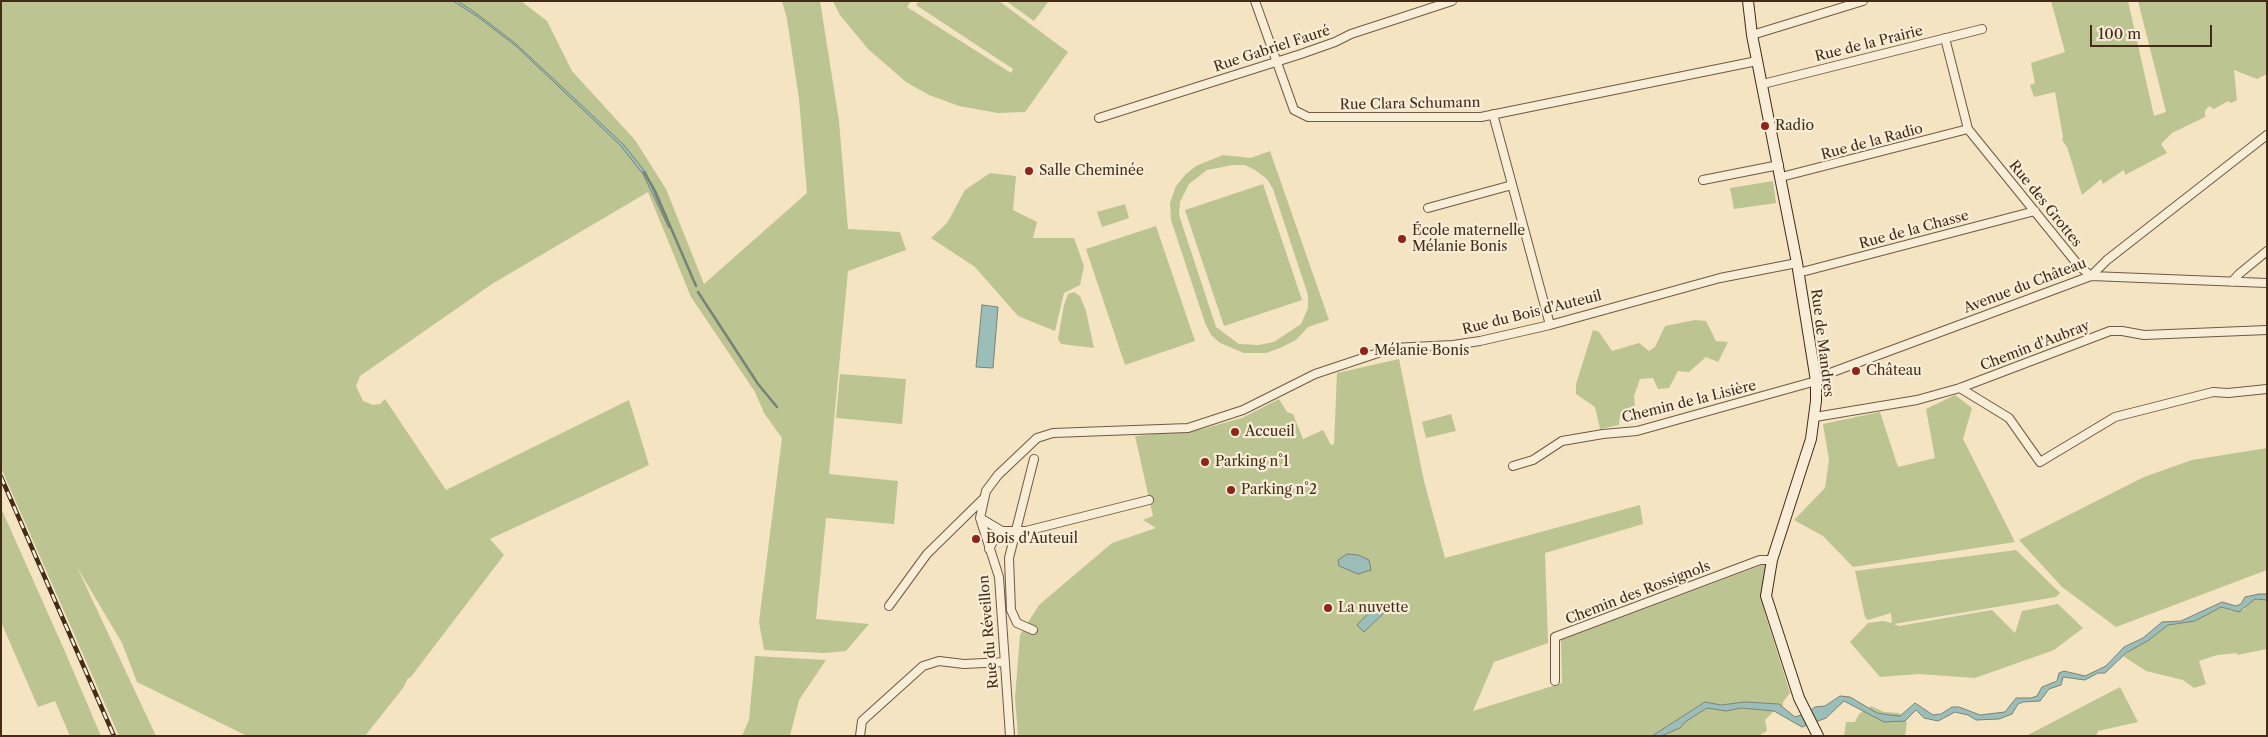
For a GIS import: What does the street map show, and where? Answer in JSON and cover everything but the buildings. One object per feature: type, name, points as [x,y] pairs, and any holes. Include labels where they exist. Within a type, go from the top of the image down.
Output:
[{"type":"street","name":"Rue Clara Schumann","points":[[1256,1],[1294,110],[1308,117],[1481,117],[1758,60]]},
{"type":"street","name":"Rue Gabriel Fauré","points":[[1099,118],[1277,62],[1335,42],[1351,34],[1452,1]]},
{"type":"street","name":"Rue de Mandres","points":[[1748,1],[1752,35],[1798,268],[1816,381],[1815,417],[1811,440],[1772,560],[1766,585],[1768,601],[1800,698],[1818,736]]},
{"type":"street","points":[[1752,35],[1863,1]]},
{"type":"street","name":"Rue de la Prairie","points":[[1763,84],[1982,28]]},
{"type":"street","name":"Rue des Grottes","points":[[1945,38],[1968,129],[2080,266],[2091,276]]},
{"type":"street","points":[[1493,114],[1550,324]]},
{"type":"street","name":"Rue de la Radio","points":[[1781,177],[1968,129]]},
{"type":"street","name":"Avenue du Château","points":[[1816,381],[1822,376],[2091,276],[2108,260],[2267,135]]},
{"type":"street","points":[[1703,180],[1779,165]]},
{"type":"street","points":[[1428,208],[1512,184]]},
{"type":"street","name":"Rue de la Chasse","points":[[1798,268],[2035,211]]},
{"type":"street","points":[[2232,282],[2239,274],[2267,252]]},
{"type":"street","name":"Rue du Bois d'Auteuil","points":[[1044,434],[1188,428],[1243,410],[1314,374],[1394,348],[1453,345],[1550,324],[1720,278],[1798,268]]},
{"type":"street","points":[[2091,276],[2267,283]]},
{"type":"street","name":"Chemin d'Aubray","points":[[1815,417],[1917,400],[1960,388],[2110,331],[2144,335],[2267,330]]},
{"type":"street","name":"Chemin de la Lisière","points":[[1513,466],[1533,460],[1562,442],[1603,434],[1637,431],[1816,381]]},
{"type":"street","points":[[1960,388],[2010,418],[2040,462],[2115,417],[2213,392],[2228,393],[2267,389]]},
{"type":"street","name":"Rue du Réveillon","points":[[1010,736],[999,577],[980,518],[982,499],[998,475],[1037,438],[1044,434]]},
{"type":"street","points":[[1033,630],[1017,623],[1011,610],[1009,558],[1034,459]]},
{"type":"street","points":[[889,606],[927,554],[982,499]]},
{"type":"street","points":[[980,518],[1002,531],[1015,532],[1148,500]]},
{"type":"street","points":[[989,549],[996,536],[1002,531]]},
{"type":"street","name":"Chemin des Rossignols","points":[[1555,681],[1554,637],[1760,560],[1772,560]]},
{"type":"street","points":[[860,736],[862,721],[923,666],[939,661],[964,664],[1006,662]]},
{"type":"green space","points":[[1,1],[521,1],[547,21],[572,71],[635,140],[666,189],[704,284],[807,193],[799,99],[787,19],[782,1],[820,1],[839,121],[848,229],[900,232],[906,250],[848,271],[829,474],[898,481],[894,524],[826,518],[816,619],[869,624],[846,651],[824,653],[764,650],[759,622],[782,438],[764,413],[755,392],[691,297],[648,192],[492,284],[360,376],[356,386],[363,401],[373,405],[380,404],[385,399],[446,490],[629,400],[649,465],[490,539],[504,555],[365,736],[247,736],[137,682],[122,643],[77,567],[156,736],[119,736],[1,468]]},
{"type":"green space","points":[[833,1],[911,1],[907,7],[1011,73],[1013,69],[916,5],[919,1],[999,1],[1068,52],[1025,112],[998,113],[959,106],[929,95],[906,82],[868,49],[840,15]]},
{"type":"green space","points":[[1006,1],[1049,1],[1034,21]]},
{"type":"green space","points":[[2051,1],[2128,1],[2154,116],[2166,112],[2138,1],[2267,1],[2267,74],[2257,79],[2234,70],[2237,100],[2231,103],[2228,101],[2214,109],[2209,106],[2205,111],[2205,117],[2172,133],[2161,144],[2167,153],[2125,175],[2124,170],[2103,184],[2101,179],[2082,195],[2067,147],[2062,140],[2055,92],[2034,97],[2030,85],[2035,83],[2031,63],[2065,52]]},
{"type":"green space","points":[[1270,151],[1329,320],[1308,327],[1296,340],[1266,353],[1244,353],[1220,343],[1211,335],[1205,323],[1171,220],[1170,203],[1176,186],[1196,166],[1223,155],[1251,158]],"holes":[[[1233,165],[1245,165],[1267,179],[1273,189],[1308,295],[1308,308],[1301,324],[1274,342],[1258,345],[1239,344],[1216,327],[1179,215],[1180,202],[1189,184],[1207,170]]]},
{"type":"green space","points":[[990,173],[1016,176],[1013,210],[1037,222],[1033,238],[1074,238],[1084,266],[1080,285],[1064,293],[1055,331],[1018,316],[975,267],[931,238],[947,223],[965,190]]},
{"type":"green space","points":[[1773,181],[1776,203],[1734,209],[1730,188]]},
{"type":"green space","points":[[1263,184],[1302,300],[1224,326],[1185,210]]},
{"type":"green space","points":[[1125,204],[1129,218],[1102,227],[1097,212]]},
{"type":"green space","points":[[1156,226],[1195,341],[1125,365],[1086,249]]},
{"type":"green space","points":[[1074,292],[1080,296],[1086,311],[1094,348],[1061,344],[1058,339],[1064,305],[1068,294]]},
{"type":"green space","points":[[1695,320],[1706,321],[1716,341],[1728,342],[1718,362],[1706,357],[1689,372],[1678,371],[1669,388],[1658,389],[1653,378],[1640,379],[1634,396],[1635,407],[1620,416],[1619,425],[1600,429],[1595,407],[1576,394],[1576,384],[1593,330],[1599,332],[1612,351],[1639,343],[1649,351],[1655,347],[1665,326]]},
{"type":"green space","points":[[1399,359],[1424,481],[1445,558],[1640,505],[1643,524],[1545,553],[1548,643],[1494,662],[1473,711],[1562,683],[1561,640],[1765,564],[1764,610],[1790,693],[1783,702],[1783,706],[1745,702],[1721,705],[1705,702],[1652,736],[1018,736],[1015,698],[1020,635],[1039,605],[1112,543],[1156,528],[1143,520],[1153,516],[1135,436],[1202,429],[1242,418],[1279,399],[1287,412],[1293,414],[1303,439],[1323,430],[1331,445],[1334,444],[1337,373]]},
{"type":"green space","points":[[840,374],[906,379],[902,424],[836,418]]},
{"type":"green space","points":[[1955,395],[1972,408],[1963,439],[2015,542],[1853,567],[1823,536],[1794,520],[1825,488],[1829,460],[1823,424],[1880,412],[1898,467],[1935,458],[1926,409]]},
{"type":"green space","points":[[1451,414],[1456,431],[1426,438],[1422,422]]},
{"type":"green space","points":[[2267,448],[2267,570],[2116,627],[2062,587],[2019,540],[2144,477],[2192,460]]},
{"type":"green space","points":[[1,508],[101,736],[70,736],[55,701],[38,707],[1,622]]},
{"type":"green space","points":[[2016,550],[2060,593],[2056,597],[1894,624],[1899,626],[1992,610],[2015,633],[2022,611],[2058,604],[2083,628],[2054,650],[1975,678],[1919,674],[1880,677],[1850,642],[1868,623],[1883,621],[1892,623],[1891,613],[1868,620],[1865,617],[1855,571]]},
{"type":"green space","points":[[2255,599],[2267,600],[2267,649],[2237,655],[2237,653],[2217,655],[2199,661],[2206,684],[2194,688],[2183,680],[2146,671],[2123,656],[2168,625],[2195,621],[2221,607],[2232,611],[2244,610],[2248,603]]},
{"type":"green space","points":[[755,656],[826,660],[799,700],[790,736],[742,736],[749,720]]},
{"type":"green space","points":[[2120,687],[2138,722],[2098,731],[2096,736],[2026,736]]},
{"type":"green space","points":[[1871,706],[1884,712],[1899,713],[1907,723],[1905,736],[1844,736],[1846,722],[1855,722],[1859,714]]},
{"type":"green space","points":[[1707,708],[1726,711],[1741,708],[1774,711],[1765,720],[1767,731],[1758,736],[1661,736],[1680,728],[1685,722]]},
{"type":"water","points":[[453,1],[458,1],[515,43],[624,145],[646,173],[669,228],[643,174],[620,145],[516,46],[478,17]]},
{"type":"water","points":[[982,305],[998,307],[993,368],[976,367]]},
{"type":"water","points":[[1347,554],[1358,555],[1369,560],[1371,570],[1358,574],[1339,566],[1338,560]]},
{"type":"water","points":[[2267,594],[2267,600],[2255,599],[2239,612],[2221,607],[2195,621],[2168,625],[2149,640],[2126,653],[2105,673],[2098,673],[2085,680],[2063,677],[2061,685],[2049,689],[2040,701],[2018,704],[2012,714],[1999,719],[1976,720],[1968,715],[1955,712],[1938,721],[1924,718],[1916,710],[1905,721],[1884,722],[1844,701],[1826,718],[1802,727],[1774,711],[1741,708],[1726,711],[1707,708],[1685,722],[1680,728],[1661,736],[1652,736],[1705,702],[1721,705],[1745,702],[1779,704],[1795,717],[1807,713],[1815,707],[1825,706],[1840,696],[1850,697],[1877,713],[1900,716],[1915,703],[1933,715],[1941,714],[1952,707],[1959,707],[1980,715],[2005,712],[2016,698],[2037,696],[2042,687],[2057,681],[2059,673],[2064,671],[2085,676],[2106,666],[2124,647],[2143,638],[2162,622],[2181,621],[2222,602],[2236,606],[2241,604],[2245,597]]},
{"type":"water","points":[[1378,603],[1386,611],[1364,632],[1357,625]]},
{"type":"waterway","points":[[644,172],[655,191],[696,286]]},
{"type":"waterway","points":[[698,292],[758,384],[777,407]]},
{"type":"railway","points":[[1,477],[114,736]]},
{"type":"place","name":"Radio","points":[[1765,126]]},
{"type":"place","name":"Salle Cheminée","points":[[1029,171]]},
{"type":"place","name":"École maternelle Mélanie Bonis","points":[[1402,239]]},
{"type":"place","name":"Mélanie Bonis","points":[[1364,351]]},
{"type":"place","name":"Château","points":[[1856,371]]},
{"type":"place","name":"Accueil","points":[[1235,432]]},
{"type":"place","name":"Parking n°1","points":[[1205,462]]},
{"type":"place","name":"Parking n°2","points":[[1231,490]]},
{"type":"place","name":"Bois d'Auteuil","points":[[976,539]]},
{"type":"place","name":"La nuvette","points":[[1328,608]]}]
